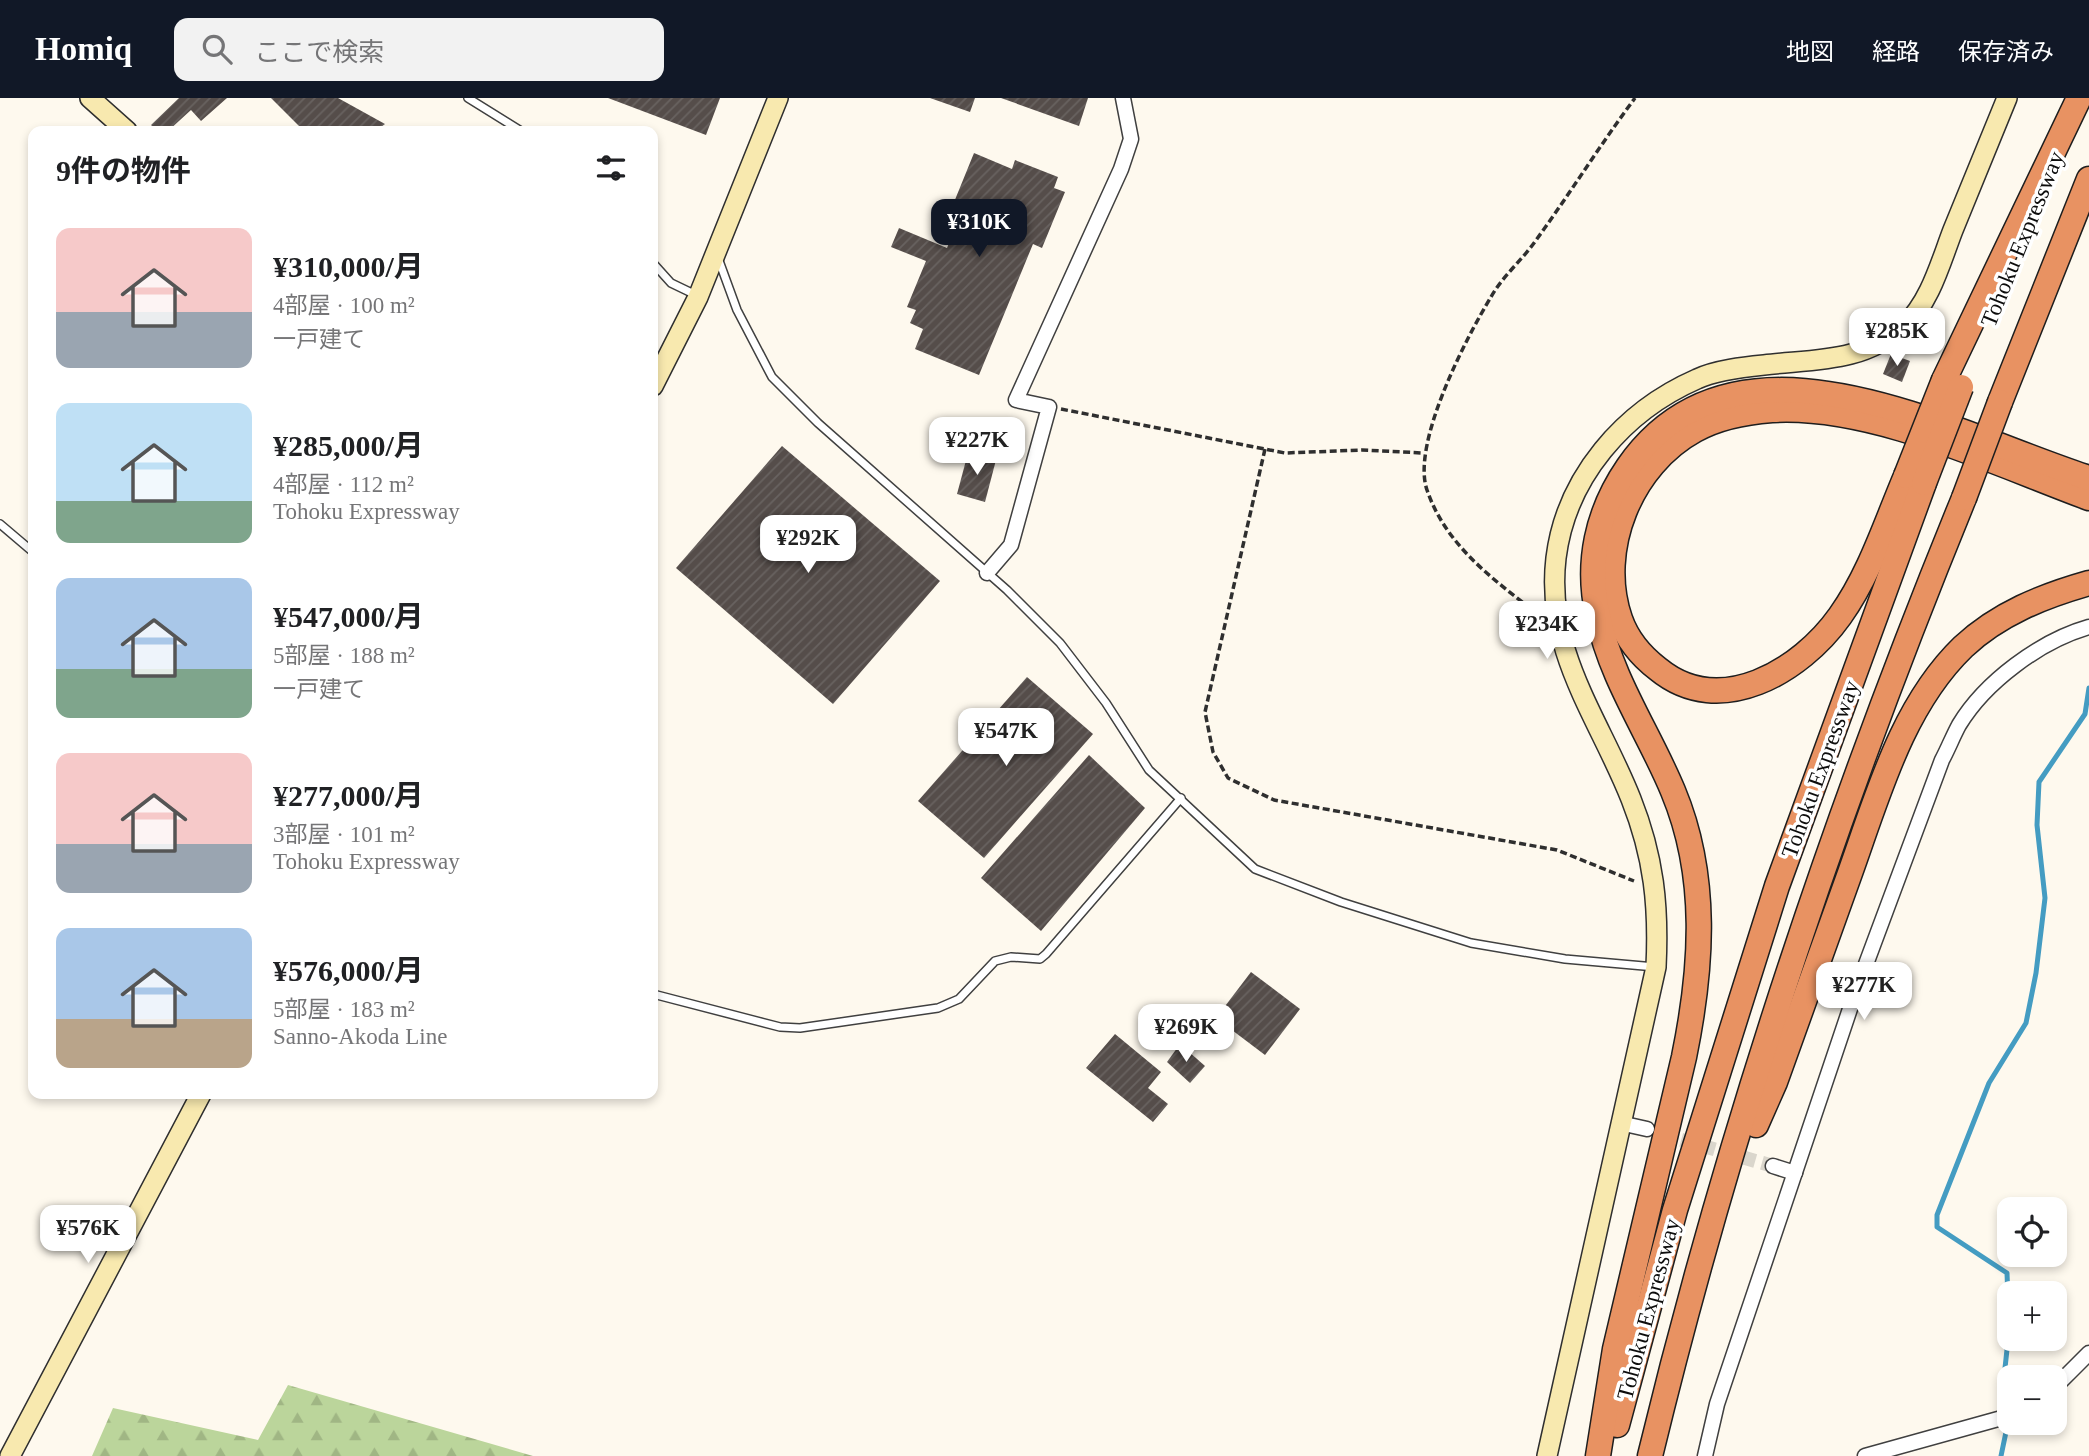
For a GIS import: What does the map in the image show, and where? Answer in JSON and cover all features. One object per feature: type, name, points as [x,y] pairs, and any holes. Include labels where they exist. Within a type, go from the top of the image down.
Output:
[{"type":"highway","name":"Tohoku Expressway","points":[[1609,1456],[1675,1210],[1753,960],[1915,479],[1952,383],[2079,98]]},
{"type":"highway","name":"Tohoku Expressway","points":[[1650,1456],[1760,1066],[1844,815],[2000,402],[2089,179]]},
{"type":"highway","points":[[1598,1456],[1615,1349],[1687,1044],[1700,938],[1698,898],[1685,823],[1674,792],[1606,648],[1597,615],[1593,556],[1604,509],[1614,486],[1648,442],[1669,424],[1692,412],[1740,394],[1797,390],[1853,397],[1913,414],[2089,478]]},
{"type":"highway","points":[[1915,479],[1858,588],[1839,617],[1814,648],[1765,681],[1717,691],[1688,686],[1665,675],[1646,660],[1631,641],[1620,620],[1614,596],[1615,541],[1622,517],[1650,468],[1671,447],[1694,430],[1719,419],[1746,412],[1805,410],[1878,422],[2089,498]]},
{"type":"highway","points":[[1714,1222],[1775,1082],[1883,783],[1900,741],[1926,693],[1964,646],[1994,623],[2029,602],[2089,583]]},
{"type":"street","points":[[90,98],[121,126]]},
{"type":"street","points":[[658,376],[698,297],[778,98]]},
{"type":"street","points":[[987,573],[1011,545],[1049,407],[1016,400],[1121,169],[1131,139],[1123,98]]},
{"type":"street","points":[[1547,1456],[1656,967],[1658,914],[1652,866],[1631,799],[1586,707],[1557,629],[1556,559],[1566,508],[1584,474],[1610,441],[1650,403],[1700,377],[1763,365],[1831,361],[1884,340],[1906,324],[1928,292],[2007,98]]},
{"type":"street","points":[[1705,1456],[1721,1392],[1914,830],[1959,725],[1980,699],[2012,669],[2047,645],[2089,627]]},
{"type":"street","points":[[10,1456],[198,1099]]},
{"type":"street","points":[[1620,1123],[1647,1129]]},
{"type":"street","points":[[1773,1166],[1795,1173]]},
{"type":"street","points":[[2067,1375],[2089,1353]]},
{"type":"street","points":[[1866,1456],[1997,1419]]},
{"type":"lane","points":[[468,98],[513,126]]},
{"type":"lane","points":[[716,253],[737,310],[772,377],[792,399],[987,573],[1060,643],[1106,703],[1149,770],[1255,869],[1341,902],[1471,943],[1565,959],[1656,967]]},
{"type":"lane","points":[[658,268],[671,283],[698,297]]},
{"type":"lane","points":[[0,524],[28,548]]},
{"type":"lane","points":[[658,995],[780,1027],[800,1028],[938,1008],[959,999],[995,961],[1011,957],[1040,959],[1046,954],[1181,798]]},
{"type":"path","points":[[1557,629],[1498,583],[1452,540],[1426,489],[1423,453],[1443,394],[1492,295],[1534,243],[1635,98]]},
{"type":"path","points":[[1049,407],[1285,453],[1362,450],[1423,453]]},
{"type":"path","points":[[1265,449],[1205,712],[1213,752],[1228,778],[1274,800],[1557,850],[1655,890]]},
{"type":"green space","points":[[288,1385],[533,1456],[92,1456],[113,1408],[258,1440]]},
{"type":"building","points":[[179,98],[227,98],[201,121],[191,110],[173,126],[151,125]]},
{"type":"building","points":[[271,98],[338,98],[385,124],[382,126],[299,126]]},
{"type":"building","points":[[608,98],[720,98],[706,135]]},
{"type":"building","points":[[930,98],[975,98],[970,112]]},
{"type":"building","points":[[1001,98],[1088,98],[1079,126]]},
{"type":"building","points":[[974,153],[1012,169],[1015,160],[1058,177],[1054,188],[1065,192],[1042,248],[1033,244],[979,375],[915,349],[923,329],[910,323],[916,310],[907,307],[926,261],[891,247],[899,228],[947,248],[960,216],[950,212]]},
{"type":"building","points":[[1891,354],[1910,361],[1902,382],[1883,374]]},
{"type":"building","points":[[782,446],[940,581],[833,704],[676,568]]},
{"type":"building","points":[[968,453],[996,460],[985,502],[957,494]]},
{"type":"building","points":[[1027,677],[1093,734],[984,858],[918,801]]},
{"type":"building","points":[[1089,755],[1145,808],[1041,931],[981,878]]},
{"type":"building","points":[[1251,972],[1300,1009],[1265,1055],[1216,1018]]},
{"type":"building","points":[[1115,1034],[1161,1072],[1148,1088],[1168,1104],[1153,1122],[1086,1068]]},
{"type":"building","points":[[1180,1044],[1205,1066],[1190,1083],[1167,1062]]},
{"type":"waterway","points":[[2007,1281],[2007,1273],[1937,1227],[1937,1215],[1989,1083],[2026,1023],[2036,973],[2045,898],[2037,825],[2039,782],[2085,714],[2089,688]]},
{"type":"waterway","points":[[2005,1365],[2007,1351]]},
{"type":"waterway","points":[[2001,1456],[2005,1435]]},
{"type":"tunnel","points":[[1661,1134],[1773,1166]]}]
